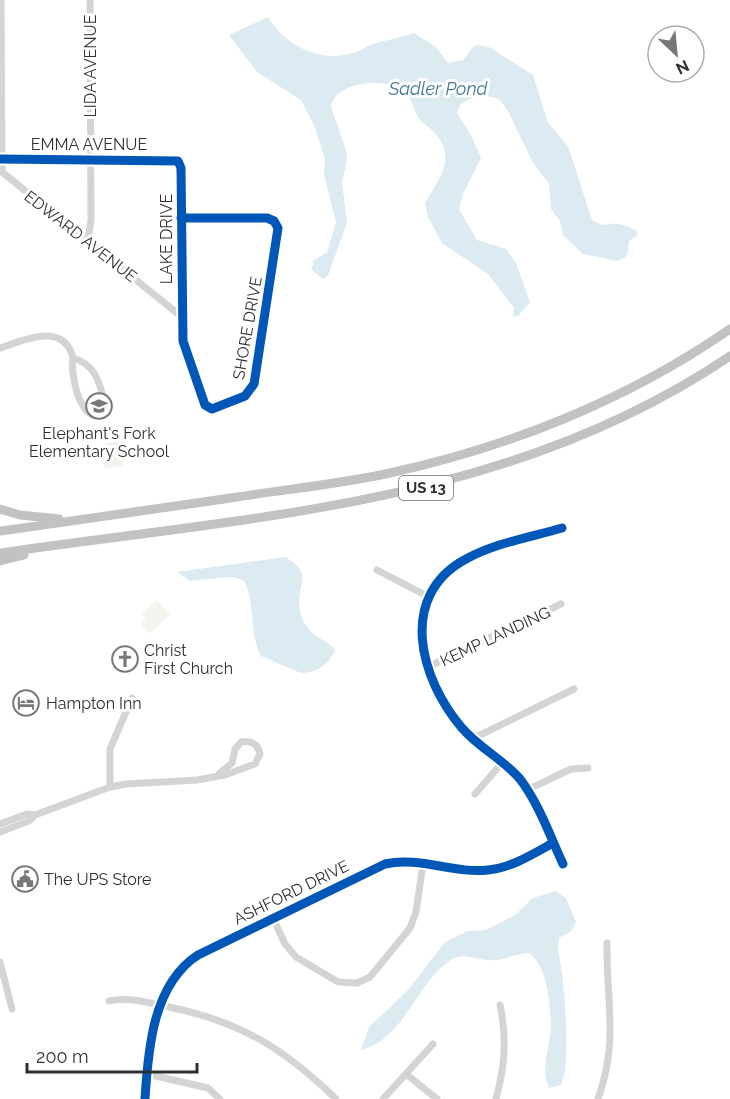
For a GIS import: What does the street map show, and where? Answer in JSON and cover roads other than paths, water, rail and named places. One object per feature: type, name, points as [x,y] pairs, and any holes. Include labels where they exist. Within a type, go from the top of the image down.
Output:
[{"type":"highway","name":"US 13","points":[[0,531],[327,484],[389,473],[451,458],[518,437],[595,405],[668,367],[730,328]]},
{"type":"highway","name":"US 13","points":[[0,553],[350,503],[451,481],[540,452],[601,426],[650,403],[730,356]]},
{"type":"highway","points":[[0,508],[20,515],[80,520]]},
{"type":"highway","points":[[0,561],[97,539]]},
{"type":"street","points":[[0,159],[1,0]]},
{"type":"street","name":"LIDA AVENUE","points":[[88,240],[91,220],[90,0]]},
{"type":"street","name":"EMMA AVENUE","points":[[0,159],[178,161]]},
{"type":"street","name":"EDWARD AVENUE","points":[[0,159],[1,169],[8,179],[88,240],[182,317]]},
{"type":"street","name":"LAKE DRIVE","points":[[178,161],[181,170],[182,317]]},
{"type":"street","name":"SHORE DRIVE","points":[[181,218],[261,217],[272,219],[277,224],[254,384],[245,396],[213,409],[204,405],[184,352],[182,317]]},
{"type":"street","points":[[0,348],[37,335],[50,335],[67,345],[73,358],[73,375],[85,410],[92,415],[99,414],[105,403],[94,370],[89,364],[73,358]]},
{"type":"street","points":[[562,528],[466,559],[446,573],[429,597],[421,630],[428,667],[452,715],[472,739],[502,763],[527,790],[563,864]]},
{"type":"street","points":[[377,570],[429,597]]},
{"type":"street","name":"KEMP LANDING","points":[[428,667],[561,604]]},
{"type":"street","points":[[472,739],[574,689]]},
{"type":"street","points":[[110,787],[110,749],[132,698]]},
{"type":"street","points":[[0,824],[110,787],[196,780],[219,774],[225,775],[255,764],[260,754],[257,746],[250,742],[241,742],[235,749],[232,763],[219,774]]},
{"type":"street","points":[[476,794],[502,763]]},
{"type":"street","points":[[527,790],[571,769],[588,768]]},
{"type":"street","points":[[0,832],[29,821],[35,814]]},
{"type":"street","name":"ASHFORD DRIVE","points":[[145,1099],[147,1074],[161,1005],[168,984],[188,962],[385,864],[401,861],[488,870],[515,862],[553,843]]},
{"type":"street","points":[[273,918],[285,944],[296,957],[338,982],[357,983],[370,977],[410,928],[416,912],[423,864]]},
{"type":"street","points":[[598,1099],[611,1046],[607,943]]},
{"type":"street","points":[[0,962],[12,1009]]},
{"type":"street","points":[[109,1001],[135,999],[209,1016],[259,1037],[298,1063],[336,1099]]},
{"type":"street","points":[[496,1099],[503,1074],[505,1045],[500,1005]]},
{"type":"street","points":[[383,1099],[433,1044]]},
{"type":"street","points":[[147,1074],[208,1088],[220,1099]]},
{"type":"street","points":[[406,1074],[437,1099]]},
{"type":"water","name":"Sadler Pond","points":[[268,17],[285,37],[306,50],[318,54],[343,55],[414,33],[436,47],[448,63],[463,60],[474,46],[479,45],[489,47],[533,75],[548,123],[568,146],[592,220],[602,225],[624,225],[637,231],[637,236],[629,241],[627,256],[618,261],[583,254],[563,235],[560,221],[551,209],[549,184],[532,161],[508,111],[499,99],[484,95],[470,99],[461,104],[457,113],[471,135],[481,158],[463,194],[459,209],[477,240],[506,249],[516,263],[530,302],[519,315],[513,317],[514,308],[488,274],[442,243],[428,217],[425,203],[440,177],[445,160],[445,152],[441,143],[435,133],[420,119],[406,93],[394,86],[373,83],[350,87],[341,92],[334,99],[331,107],[346,150],[347,160],[342,182],[347,223],[328,275],[323,279],[312,270],[313,261],[327,252],[336,223],[324,174],[325,159],[314,125],[301,100],[257,72],[229,35]]},
{"type":"water","points":[[285,557],[295,564],[302,577],[299,601],[304,622],[315,635],[335,650],[326,663],[307,673],[301,673],[261,656],[255,638],[247,586],[243,580],[231,577],[190,581],[177,572]]},
{"type":"water","points":[[555,891],[566,898],[576,922],[571,931],[559,938],[558,950],[563,979],[566,1039],[566,1058],[561,1085],[549,1088],[546,1080],[545,1065],[551,1027],[549,998],[540,966],[529,953],[493,960],[468,956],[453,959],[437,972],[399,1024],[388,1035],[376,1044],[361,1050],[369,1027],[409,989],[445,942],[468,931],[486,930],[515,915],[533,898]]},
{"type":"place","name":"Elephant's Fork Elementary School","points":[[99,406]]},
{"type":"place","name":"Christ First Church","points":[[125,659]]},
{"type":"place","name":"Hampton Inn","points":[[26,703]]},
{"type":"place","name":"The UPS Store","points":[[25,879]]}]
